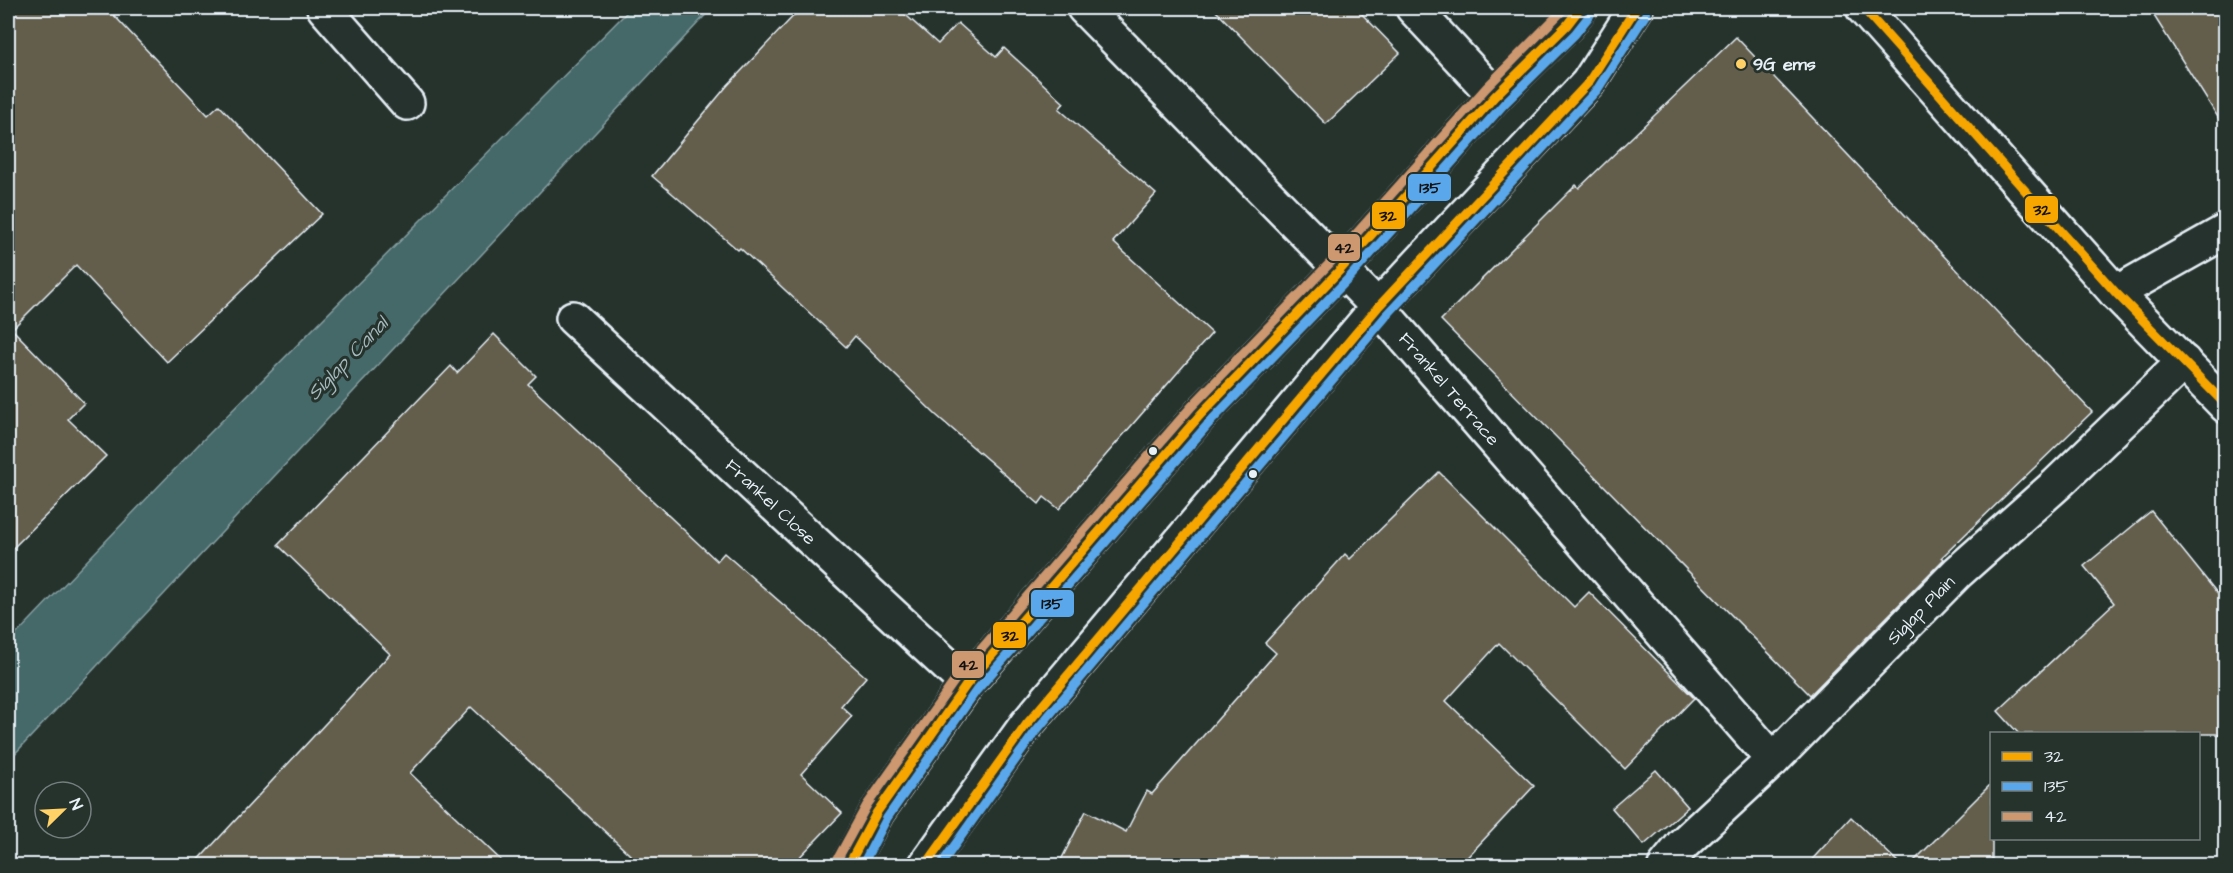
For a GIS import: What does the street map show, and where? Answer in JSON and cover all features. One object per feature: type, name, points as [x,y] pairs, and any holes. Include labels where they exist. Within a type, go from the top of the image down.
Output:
[{"type":"street","points":[[324,8],[407,103]]},
{"type":"street","name":"Frankel Terrace","points":[[1084,8],[1378,307],[1773,760]]},
{"type":"street","points":[[1413,8],[1495,96]]},
{"type":"street","points":[[848,866],[877,812],[967,684],[1201,414],[1340,270],[1495,96],[1567,25],[1580,8]]},
{"type":"street","points":[[925,866],[1026,725],[1378,307],[1588,83],[1636,8]]},
{"type":"street","points":[[1863,8],[2116,293],[2226,406]]},
{"type":"street","points":[[2116,293],[2226,231]]},
{"type":"street","name":"Frankel Close","points":[[573,318],[967,684]]},
{"type":"street","name":"Siglap Plain","points":[[1665,866],[1683,844],[1773,760],[1958,572],[2057,484],[2184,362]]},
{"type":"water","name":"Siglap Canal","points":[[631,8],[712,8],[8,761],[8,643],[200,443]]},
{"type":"building","points":[[8,8],[107,8],[208,115],[219,105],[322,214],[167,362],[76,265],[12,329],[84,403],[68,419],[106,456],[8,553]]},
{"type":"building","points":[[801,8],[898,8],[938,44],[958,23],[996,57],[1004,48],[1064,103],[1059,109],[1156,194],[1113,242],[1212,333],[1059,509],[1044,497],[1039,504],[936,415],[855,336],[846,347],[740,248],[738,250],[652,176],[727,86]]},
{"type":"building","points":[[1213,8],[1356,8],[1400,53],[1326,124]]},
{"type":"building","points":[[2149,8],[2226,8],[2226,130]]},
{"type":"building","points":[[1736,37],[2092,412],[1942,557],[1944,559],[1810,695],[1441,320],[1576,185],[1579,188]]},
{"type":"building","points":[[494,334],[536,376],[528,384],[717,561],[724,553],[866,677],[841,706],[852,716],[801,774],[842,813],[791,866],[642,866],[471,707],[410,773],[507,866],[193,866],[390,654],[278,545],[451,366],[457,373]]},
{"type":"building","points":[[1439,472],[1574,607],[1589,592],[1694,698],[1625,769],[1499,643],[1446,701],[1534,786],[1459,866],[1058,866],[1086,811],[1126,832],[1147,791],[1152,794],[1276,653],[1265,643],[1345,554],[1350,559]]},
{"type":"building","points":[[2151,511],[2226,604],[2226,734],[2017,732],[1998,711],[2114,603],[2084,566]]},
{"type":"building","points":[[1656,770],[1688,807],[1644,845],[1612,808]]},
{"type":"building","points":[[1990,785],[1992,866],[1909,866]]},
{"type":"building","points":[[1851,817],[1902,866],[1806,866]]},
{"type":"transit line","name":"42","points":[[837,860],[867,805],[958,676],[1192,406],[1331,262],[1486,88],[1565,8]]},
{"type":"transit line","name":"32","points":[[848,866],[877,812],[967,684],[1201,414],[1340,270],[1495,96],[1567,25],[1580,8]]},
{"type":"transit line","name":"32","points":[[925,866],[1026,725],[1378,307],[1588,83],[1636,8]]},
{"type":"transit line","name":"32","points":[[1863,8],[2116,293],[2226,405]]},
{"type":"transit line","name":"135","points":[[940,866],[1035,732],[1387,315],[1597,90],[1646,14]]},
{"type":"transit line","name":"135","points":[[862,866],[887,818],[976,691],[1210,422],[1349,278],[1504,104],[1575,34],[1590,15]]},
{"type":"place","name":"9G ems","points":[[1741,64]]}]
